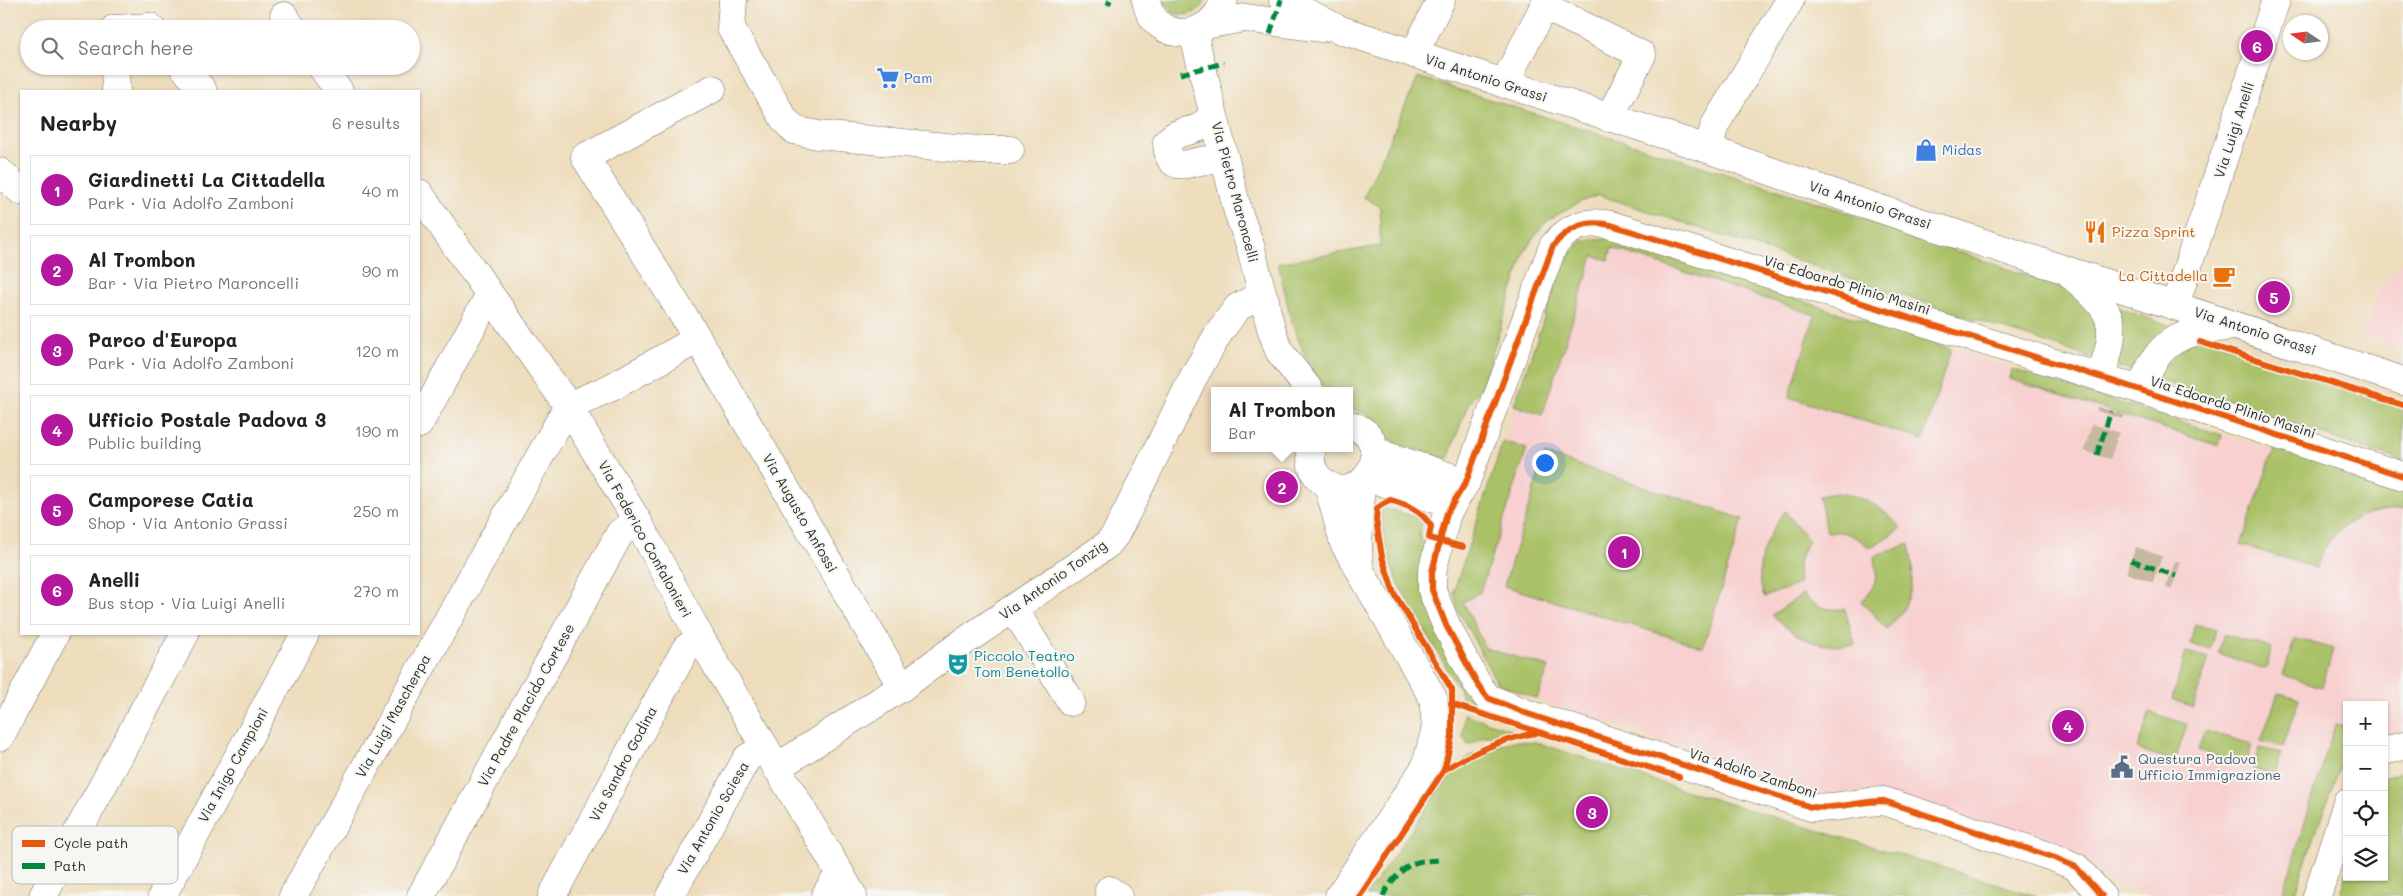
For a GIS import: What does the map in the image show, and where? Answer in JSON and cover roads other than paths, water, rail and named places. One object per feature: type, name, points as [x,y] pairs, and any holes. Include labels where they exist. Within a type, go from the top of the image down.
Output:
[{"type":"street","points":[[733,0],[731,28],[784,119],[794,130],[865,139],[1010,150]]},
{"type":"street","points":[[1202,28],[1219,13],[1224,0]]},
{"type":"street","name":"Via Antonio Grassi","points":[[1282,0],[1338,29],[1708,149],[1844,197],[2239,325],[2403,381]]},
{"type":"street","points":[[1414,54],[1441,0]]},
{"type":"street","points":[[1708,149],[1715,125],[1790,0]]},
{"type":"street","name":"Via Luigi Anelli","points":[[2175,305],[2276,0]]},
{"type":"street","points":[[1504,84],[1545,3],[1642,55],[1609,118]]},
{"type":"street","name":"Via Antonio Grassi","points":[[1142,4],[1164,27],[1178,32],[1245,18],[1338,29]]},
{"type":"street","name":"Via Pietro Maroncelli","points":[[1202,28],[1213,113],[1271,328],[1279,351],[1280,370],[1287,387]]},
{"type":"street","points":[[115,75],[116,90]]},
{"type":"street","points":[[190,75],[202,90]]},
{"type":"street","points":[[327,75],[338,90]]},
{"type":"street","name":"Via Augusto Anfossi","points":[[712,89],[585,157],[698,338],[902,687]]},
{"type":"street","points":[[1213,113],[1202,125],[1181,131],[1172,136],[1168,142],[1168,152],[1171,160],[1178,164],[1187,165],[1214,160],[1226,165]]},
{"type":"street","points":[[0,172],[20,190]]},
{"type":"street","name":"Via Federico Confalonieri","points":[[420,198],[568,406],[638,522],[701,639],[846,885]]},
{"type":"street","name":"Via Edoardo Plinio Masini","points":[[1458,493],[1546,259],[1553,246],[1566,231],[1584,223],[1599,222],[2141,390],[2403,476]]},
{"type":"street","name":"Via Luigi Anelli","points":[[2120,288],[2150,286],[2172,278],[2191,260]]},
{"type":"street","points":[[2062,268],[2098,298],[2108,315],[2112,335],[2110,349],[2100,378]]},
{"type":"street","points":[[420,422],[489,296]]},
{"type":"street","name":"Via Antonio Tonzig","points":[[770,758],[902,687],[965,641],[1106,546],[1122,521],[1194,376],[1220,331],[1238,307],[1254,299],[1265,300]]},
{"type":"street","name":"Via Edoardo Plinio Masini","points":[[2141,390],[2148,367],[2159,351],[2175,340],[2205,330],[2239,325]]},
{"type":"street","points":[[568,406],[610,388],[698,338]]},
{"type":"street","name":"Via Pietro Maroncelli","points":[[1279,351],[1307,387]]},
{"type":"street","name":"Via Luigi Mascherpa","points":[[293,896],[568,406]]},
{"type":"street","points":[[1353,427],[1366,435],[1374,449],[1374,465],[1363,481],[1358,550],[1360,570]]},
{"type":"street","points":[[1374,449],[1458,493]]},
{"type":"street","points":[[1312,452],[1313,468],[1319,478],[1328,485],[1345,489],[1363,481],[1379,481],[1458,493]]},
{"type":"street","points":[[1328,485],[1344,543],[1433,698],[1436,728],[1426,766],[1339,896]]},
{"type":"street","name":"Via Adolfo Zamboni","points":[[1458,493],[1467,512],[1439,606],[1446,625],[1478,685],[1488,698],[1497,703],[1811,806],[1830,808],[1864,801],[1884,801],[2055,858],[2076,867],[2102,896]]},
{"type":"street","name":"Via Padre Placido Cortese","points":[[422,896],[620,533],[638,522]]},
{"type":"street","points":[[1014,609],[1071,702]]},
{"type":"street","points":[[0,737],[54,635]]},
{"type":"street","points":[[81,826],[184,635]]},
{"type":"street","name":"Via Inigo Campioni","points":[[178,866],[303,635]]},
{"type":"street","name":"Via Sandro Godina","points":[[552,896],[686,648],[701,639]]},
{"type":"street","points":[[2388,750],[2403,746]]},
{"type":"street","name":"Via Antonio Sciesa","points":[[670,896],[747,758],[770,758]]},
{"type":"street","points":[[2316,896],[2343,815]]},
{"type":"street","points":[[43,896],[50,884]]},
{"type":"street","name":"Via Inigo Campioni","points":[[162,896],[169,884]]},
{"type":"street","points":[[825,896],[846,885]]},
{"type":"tunnel","points":[[2097,455],[2111,411]]},
{"type":"tunnel","points":[[2131,560],[2176,576]]},
{"type":"place","name":"Anelli","points":[[2257,46]]},
{"type":"place","name":"Pam","points":[[888,78]]},
{"type":"place","name":"Midas","points":[[1926,150]]},
{"type":"place","name":"Pizza Sprint","points":[[2095,232]]},
{"type":"place","name":"La Cittadella","points":[[2224,276]]},
{"type":"place","name":"Camporese Catia","points":[[2274,297]]},
{"type":"place","name":"Al Trombon","points":[[1282,487]]},
{"type":"place","name":"Giardinetti La Cittadella","points":[[1624,552]]},
{"type":"place","name":"Piccolo Teatro Tom Benetollo","points":[[958,664]]},
{"type":"place","name":"Ufficio Postale Padova 3","points":[[2068,726]]},
{"type":"place","name":"Questura Padova Ufficio Immigrazione","points":[[2122,767]]},
{"type":"place","name":"Parco d'Europa","points":[[1592,812]]}]
